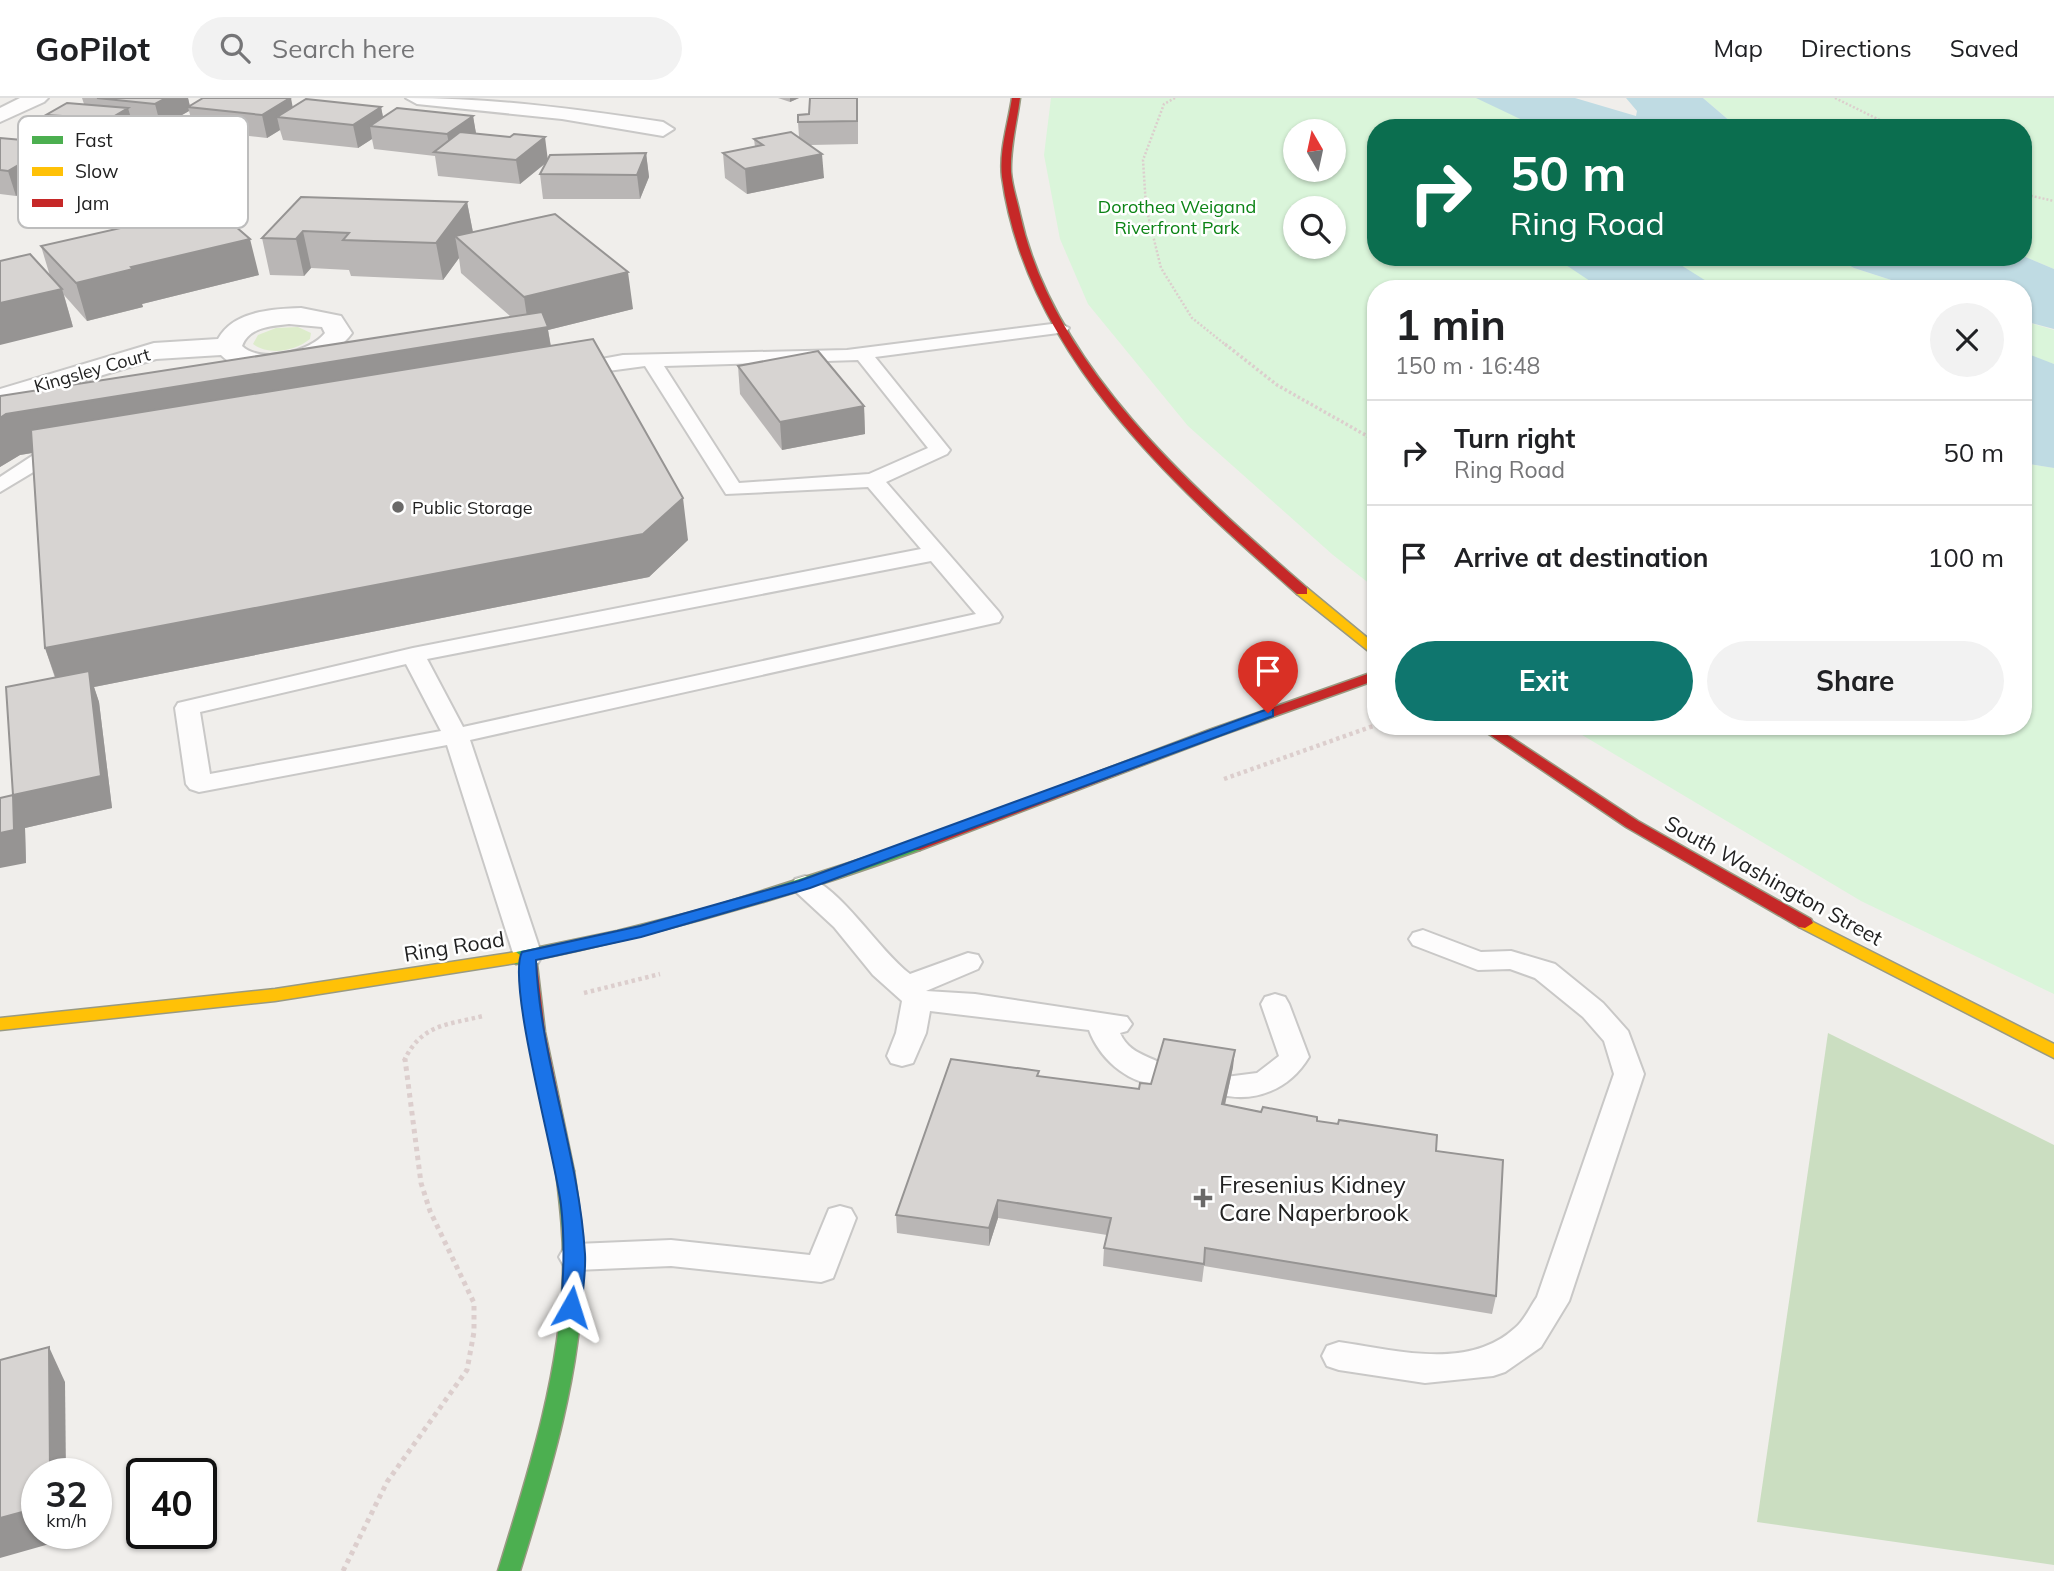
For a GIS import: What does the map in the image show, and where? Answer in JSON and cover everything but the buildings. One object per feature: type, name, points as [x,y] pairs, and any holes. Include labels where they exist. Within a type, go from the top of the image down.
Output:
[{"type":"main road","points":[[1016,98],[1010,120],[1008,166],[1016,227],[1038,287],[1060,328],[1136,430],[1220,520],[1295,588],[1367,646]]},
{"type":"main road","name":"Ring Road","points":[[0,1024],[240,1001],[528,956],[641,932],[804,884],[1367,677]]},
{"type":"main road","name":"South Washington Street","points":[[1498,735],[1632,824],[1758,899],[2054,1052]]},
{"type":"main road","points":[[509,1571],[548,1449],[566,1357],[576,1257],[570,1202],[529,1004],[528,956]]},
{"type":"street","points":[[0,116],[37,98]]},
{"type":"street","points":[[417,98],[562,113],[663,128]]},
{"type":"street","name":"Kingsley Court","points":[[0,398],[154,351],[228,347]]},
{"type":"lane","points":[[555,373],[623,361],[863,354],[1060,328]]},
{"type":"lane","points":[[651,360],[733,490],[873,480],[940,450],[863,354]]},
{"type":"lane","points":[[0,486],[39,460],[80,453]]},
{"type":"lane","points":[[873,480],[936,553],[991,617],[456,736],[199,783],[187,708],[413,655],[936,553]]},
{"type":"lane","points":[[413,655],[456,736],[528,956]]},
{"type":"lane","points":[[804,884],[844,921],[884,968],[912,993],[1109,1023],[1109,1048],[1134,1066],[1157,1074]]},
{"type":"lane","points":[[1339,1356],[1425,1369],[1493,1362],[1529,1337],[1552,1301],[1629,1073],[1618,1038],[1593,1010],[1545,971],[1511,960],[1478,961],[1423,939]]},
{"type":"lane","points":[[912,993],[968,962]]},
{"type":"lane","points":[[902,1056],[911,1033],[912,993]]},
{"type":"lane","points":[[1229,1086],[1256,1086],[1285,1073],[1294,1057],[1275,1004]]},
{"type":"lane","points":[[576,1257],[671,1252],[821,1269],[840,1218]]},
{"type":"path","points":[[1175,98],[1164,104],[1143,160],[1146,207],[1161,268],[1192,318],[1277,385],[1367,435]]},
{"type":"path","points":[[1835,98],[1878,119]]},
{"type":"path","points":[[2032,196],[2054,201]]},
{"type":"path","points":[[343,1571],[387,1482],[467,1370],[474,1332],[474,1303],[430,1211],[421,1183],[404,1062],[412,1042],[426,1030]]},
{"type":"green space","name":"Dorothea Weigand Riverfront Park","points":[[1051,98],[1478,98],[1521,119],[1367,119],[1367,266],[1571,266],[1589,280],[1367,280],[1367,582],[1333,555],[1188,426],[1088,304],[1060,239],[1044,155]]},
{"type":"green space","points":[[1703,98],[2054,98],[2054,269],[2032,260],[2032,119],[1728,119]]},
{"type":"green space","points":[[1680,266],[1850,266],[1891,280],[1703,280]]},
{"type":"green space","points":[[2032,324],[2054,330],[2054,364],[2032,357]]},
{"type":"green space","points":[[298,327],[311,333],[310,339],[297,347],[274,351],[253,344],[258,335],[276,328]]},
{"type":"green space","points":[[2032,464],[2054,468],[2054,994],[1861,901],[1582,735],[2032,735]]},
{"type":"green space","points":[[1828,1033],[2054,1145],[2054,1565],[1757,1522]]},
{"type":"water","points":[[1476,98],[1575,98],[1636,116],[1637,111],[1626,98],[1703,98],[1728,119],[1520,119]]},
{"type":"water","points":[[2032,260],[2054,269],[2054,329],[2032,323],[2032,280],[1891,280],[1850,266],[2032,266]]},
{"type":"water","points":[[1568,266],[1682,266],[1705,280],[1588,280]]},
{"type":"water","points":[[2032,355],[2054,364],[2054,468],[2032,464]]},
{"type":"traffic: fast","points":[[516,958],[668,925],[767,897],[914,847]]},
{"type":"traffic: fast","points":[[509,1571],[551,1424],[570,1323],[572,1221],[565,1171]]},
{"type":"traffic: slow","points":[[1302,591],[1367,645]]},
{"type":"traffic: slow","points":[[1805,923],[2054,1052]]},
{"type":"traffic: slow","points":[[0,1024],[275,995],[516,958]]},
{"type":"traffic: jam","points":[[1016,98],[1008,148],[1007,177],[1020,238],[1044,298],[1077,354],[1116,408],[1208,506],[1302,591]]},
{"type":"traffic: jam","points":[[914,847],[1367,678]]},
{"type":"traffic: jam","points":[[1498,735],[1632,824],[1805,923]]},
{"type":"traffic: jam","points":[[528,956],[536,1032],[565,1171]]},
{"type":"place","name":"Public Storage","points":[[398,507]]},
{"type":"place","name":"Fresenius Kidney Care Naperbrook","points":[[1203,1198]]},
{"type":"route","points":[[571,1307],[576,1257],[570,1202],[529,1004],[528,956],[641,932],[730,908],[804,884],[951,833],[1268,713]]}]
